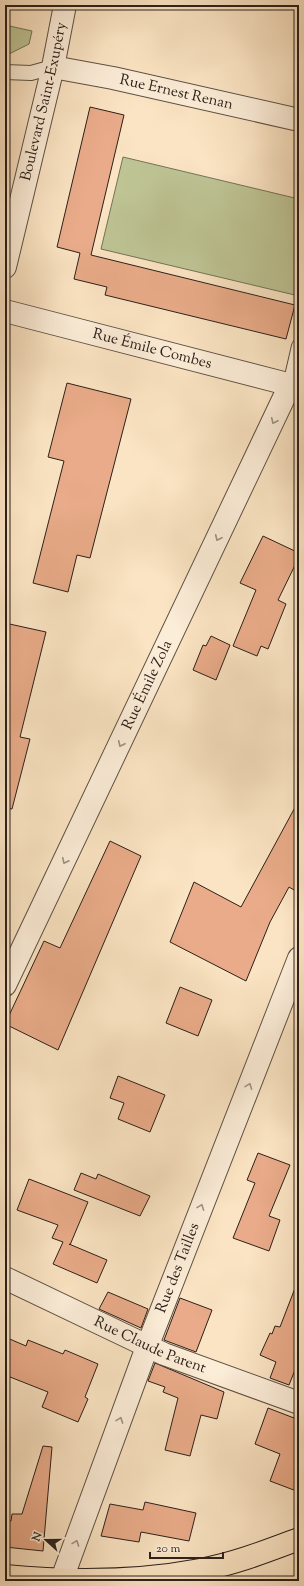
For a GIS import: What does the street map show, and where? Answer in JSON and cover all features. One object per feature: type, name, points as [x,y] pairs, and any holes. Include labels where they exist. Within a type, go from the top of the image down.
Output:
[{"type":"main road","points":[[5,1576],[62,1579],[156,1578],[201,1570],[232,1562],[299,1539]]},
{"type":"street","name":"Boulevard Saint-Exupéry","points":[[5,267],[54,67],[65,5]]},
{"type":"street","name":"Rue Ernest Renan","points":[[54,67],[113,78],[299,120]]},
{"type":"street","name":"Rue Émile Combes","points":[[5,311],[294,386]]},
{"type":"street","name":"Rue Émile Zola","points":[[5,985],[294,386]]},
{"type":"street","name":"Rue des Tailles","points":[[62,1579],[147,1346],[299,958]]},
{"type":"street","name":"Rue Claude Parent","points":[[5,1278],[147,1346],[299,1403]]},
{"type":"lane","points":[[6,73],[31,73],[54,67]]},
{"type":"lane","points":[[294,386],[299,346]]},
{"type":"green space","points":[[5,25],[32,31],[29,44],[5,56]]},
{"type":"green space","points":[[123,157],[299,199],[299,296],[101,249]]},
{"type":"building","points":[[90,107],[124,115],[91,255],[295,305],[286,339],[105,295],[107,287],[74,279],[80,253],[57,247]]},
{"type":"building","points":[[67,383],[131,399],[90,558],[77,555],[68,592],[33,583],[64,461],[48,457]]},
{"type":"building","points":[[263,536],[299,553],[299,557],[278,600],[286,604],[268,649],[261,646],[257,656],[233,646],[256,590],[240,583]]},
{"type":"building","points":[[5,623],[46,632],[20,737],[30,739],[12,809],[5,808]]},
{"type":"building","points":[[211,636],[230,645],[216,680],[193,670],[203,645],[206,646]]},
{"type":"building","points":[[299,800],[299,893],[289,887],[270,922],[246,981],[170,942],[194,882],[241,907]]},
{"type":"building","points":[[110,841],[141,856],[58,1050],[5,1024],[44,941],[60,948]]},
{"type":"building","points":[[180,987],[212,1000],[198,1036],[166,1023]]},
{"type":"building","points":[[118,1076],[165,1095],[150,1132],[118,1119],[124,1103],[110,1098]]},
{"type":"building","points":[[258,1153],[290,1165],[269,1216],[280,1220],[269,1251],[233,1238],[255,1183],[247,1180]]},
{"type":"building","points":[[81,1173],[96,1179],[98,1174],[150,1196],[140,1216],[74,1190]]},
{"type":"building","points":[[29,1179],[88,1202],[70,1245],[107,1260],[97,1283],[53,1264],[63,1242],[52,1238],[58,1225],[17,1210]]},
{"type":"building","points":[[297,1283],[299,1283],[299,1360],[289,1385],[270,1378],[276,1362],[260,1355],[270,1333],[272,1334],[275,1326],[280,1327]]},
{"type":"building","points":[[108,1292],[148,1309],[141,1328],[99,1309]]},
{"type":"building","points":[[180,1298],[212,1310],[196,1352],[164,1340]]},
{"type":"building","points":[[5,1337],[26,1346],[28,1340],[63,1354],[65,1350],[98,1364],[85,1397],[88,1399],[78,1422],[42,1407],[48,1392],[5,1375]]},
{"type":"building","points":[[155,1363],[224,1392],[217,1419],[201,1415],[190,1456],[165,1450],[178,1398],[163,1392],[165,1387],[148,1381]]},
{"type":"building","points":[[268,1408],[294,1418],[295,1415],[299,1415],[299,1492],[270,1481],[280,1454],[255,1444]]},
{"type":"building","points":[[43,1446],[52,1447],[43,1551],[5,1547],[5,1521],[11,1521],[12,1514],[22,1514]]},
{"type":"building","points":[[145,1502],[196,1513],[189,1541],[141,1532],[139,1542],[101,1536],[110,1504],[143,1510]]}]
